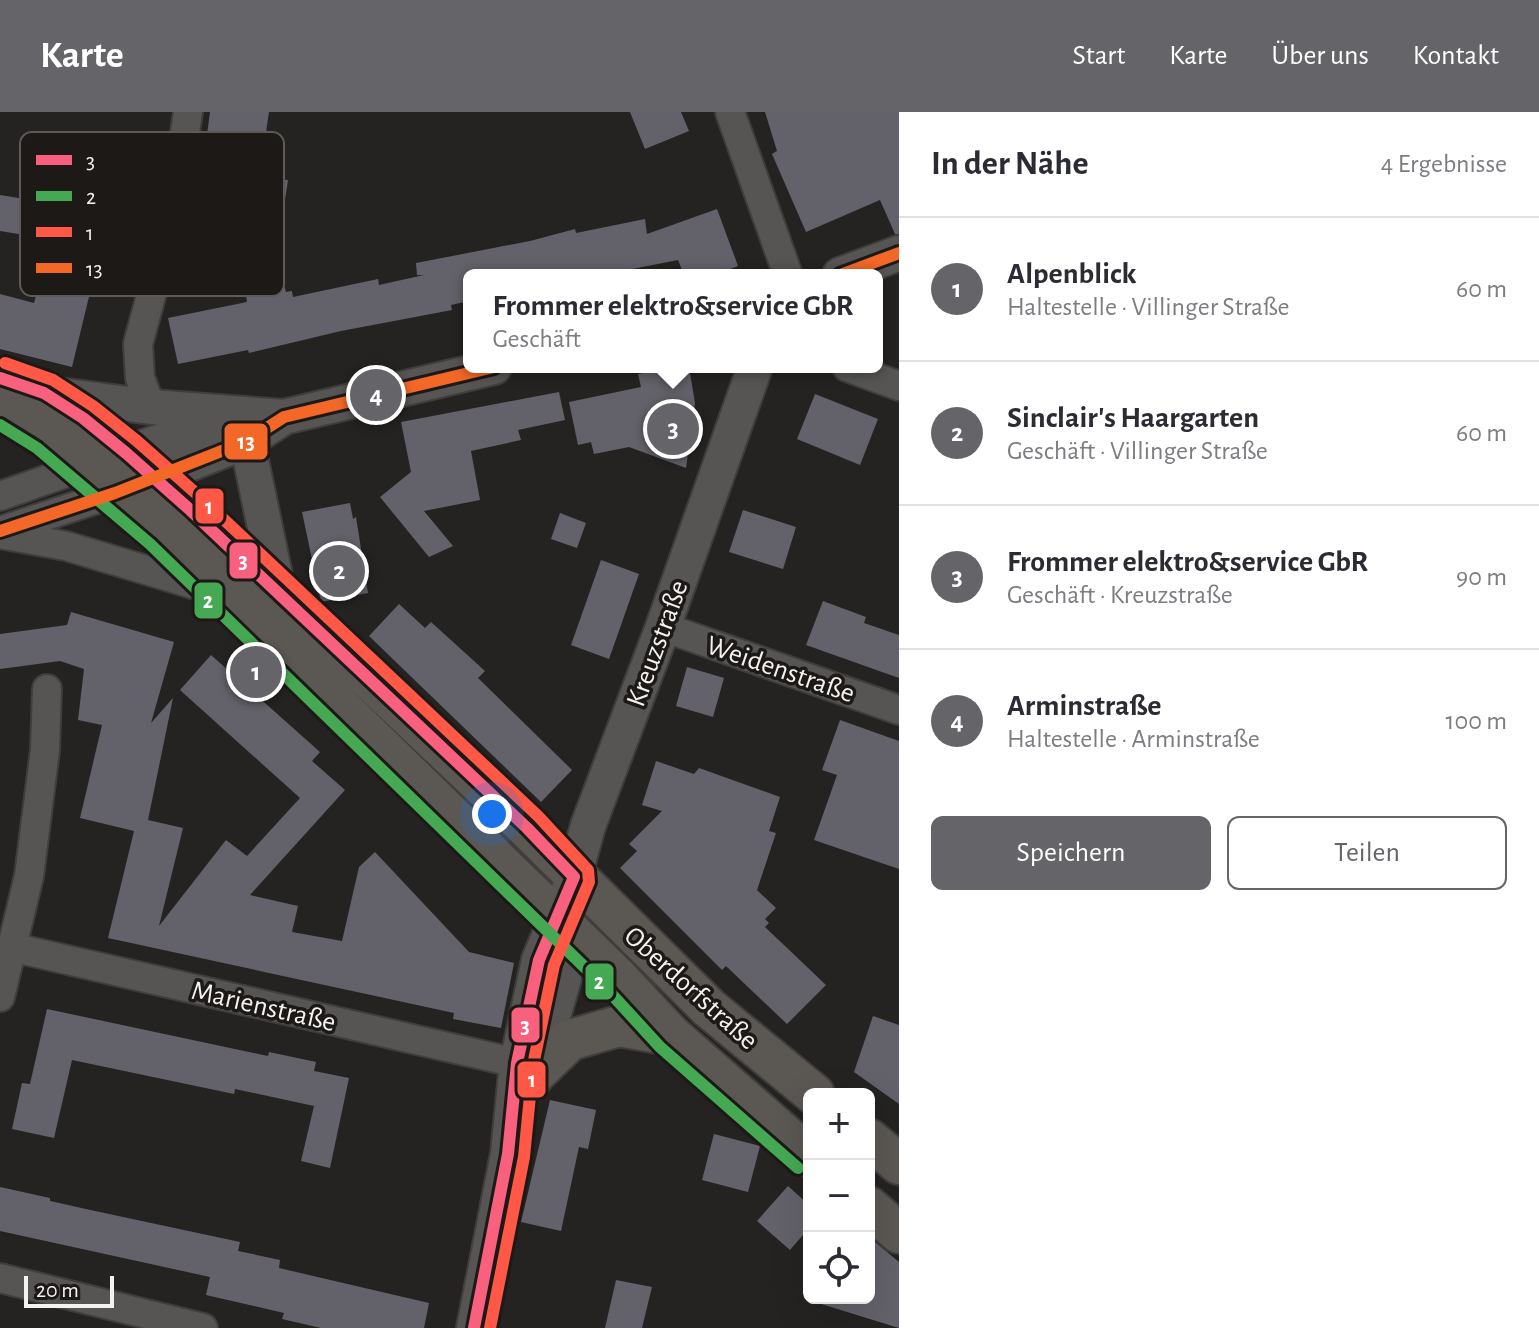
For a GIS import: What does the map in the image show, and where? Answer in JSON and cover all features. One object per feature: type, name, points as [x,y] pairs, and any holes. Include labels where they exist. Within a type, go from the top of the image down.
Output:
[{"type":"main road","name":"Oberdorfstraße","points":[[0,378],[44,393],[83,418],[188,508],[527,828],[709,1008],[807,1088]]},
{"type":"main road","points":[[0,408],[47,435],[86,466],[225,594],[616,976],[671,1035],[803,1151]]},
{"type":"main road","points":[[527,1067],[570,1040],[619,1026],[671,1035]]},
{"type":"main road","points":[[875,1144],[899,1164]]},
{"type":"main road","points":[[875,1212],[899,1233]]},
{"type":"street","points":[[185,132],[188,112]]},
{"type":"street","points":[[730,112],[786,269]]},
{"type":"street","points":[[856,269],[899,253]]},
{"type":"street","points":[[151,296],[138,344],[140,378],[151,407]]},
{"type":"street","points":[[44,393],[151,407],[284,417],[469,373]]},
{"type":"street","name":"Kreuzstraße","points":[[474,1328],[527,1067],[539,960],[574,877],[588,826],[663,627],[753,373]]},
{"type":"street","points":[[863,373],[899,386]]},
{"type":"street","points":[[0,533],[115,493],[159,442],[226,412]]},
{"type":"street","points":[[0,496],[86,466],[139,466],[247,441],[284,417]]},
{"type":"street","points":[[247,441],[279,595]]},
{"type":"street","points":[[0,533],[66,546],[225,594]]},
{"type":"street","name":"Weidenstraße","points":[[663,627],[899,710]]},
{"type":"street","points":[[0,997],[29,876],[45,750],[47,689]]},
{"type":"street","name":"Marienstraße","points":[[11,947],[527,1067]]},
{"type":"street","points":[[0,1278],[203,1328]]},
{"type":"building","points":[[210,112],[269,112],[266,132],[207,132]]},
{"type":"building","points":[[630,112],[681,112],[689,131],[645,149]]},
{"type":"building","points":[[765,112],[899,112],[899,234],[895,234],[880,200],[806,232],[772,154],[777,151]]},
{"type":"building","points":[[284,180],[288,180],[284,206]]},
{"type":"building","points":[[0,195],[20,198],[20,234],[0,231]]},
{"type":"building","points":[[717,209],[738,266],[730,269],[682,269],[678,260],[632,269],[463,269],[463,302],[451,305],[452,310],[341,331],[249,353],[248,350],[178,364],[168,318],[247,302],[246,296],[284,296],[284,285],[286,292],[292,291],[293,297],[378,279],[379,285],[424,275],[417,275],[416,263],[575,229],[576,233],[645,219],[647,234]]},
{"type":"building","points":[[0,294],[34,303],[36,296],[89,296],[72,367],[0,349]]},
{"type":"building","points":[[690,373],[695,403],[686,468],[629,447],[594,454],[591,442],[578,445],[569,402],[641,387],[638,374]]},
{"type":"building","points":[[559,392],[565,420],[518,430],[521,440],[471,451],[480,500],[424,511],[453,546],[429,557],[380,497],[411,472],[401,422]]},
{"type":"building","points":[[815,394],[878,419],[860,465],[797,439]]},
{"type":"building","points":[[350,503],[353,519],[356,517],[368,593],[321,602],[302,512]]},
{"type":"building","points":[[743,510],[796,527],[783,569],[729,552]]},
{"type":"building","points":[[560,513],[586,523],[577,548],[551,539]]},
{"type":"building","points":[[601,560],[639,574],[609,659],[571,645]]},
{"type":"building","points":[[823,601],[866,617],[864,623],[899,635],[899,678],[806,645]]},
{"type":"building","points":[[399,604],[425,628],[431,622],[485,671],[478,678],[572,770],[541,802],[369,636]]},
{"type":"building","points":[[71,612],[174,642],[151,723],[173,698],[148,820],[183,828],[159,926],[226,840],[247,856],[300,798],[180,690],[211,655],[320,752],[312,761],[345,790],[250,895],[298,906],[292,932],[342,941],[359,867],[375,852],[469,952],[514,963],[501,1028],[453,1019],[454,1013],[108,938],[134,831],[80,818],[102,725],[78,720],[84,669],[60,661],[0,669],[0,634],[67,625]]},
{"type":"building","points":[[687,667],[724,678],[713,717],[676,706]]},
{"type":"building","points":[[840,720],[899,741],[899,869],[814,840],[837,775],[822,770]]},
{"type":"building","points":[[656,761],[694,774],[699,768],[780,797],[769,831],[776,833],[757,890],[776,908],[765,919],[769,923],[765,927],[826,985],[787,1024],[726,966],[722,970],[620,868],[637,851],[629,844],[662,811],[642,805]]},
{"type":"building","points":[[47,1009],[268,1056],[269,1052],[316,1062],[314,1071],[349,1078],[330,1168],[301,1161],[314,1106],[235,1089],[234,1094],[72,1060],[54,1138],[12,1129],[22,1083],[30,1084]]},
{"type":"building","points":[[873,1016],[899,1025],[899,1104],[854,1072]]},
{"type":"building","points":[[550,1100],[596,1110],[588,1149],[579,1147],[561,1231],[521,1222]]},
{"type":"building","points":[[714,1134],[760,1146],[748,1192],[702,1180]]},
{"type":"building","points":[[788,1186],[803,1200],[803,1235],[790,1250],[757,1221]]},
{"type":"building","points":[[0,1187],[50,1198],[50,1201],[240,1242],[238,1251],[280,1260],[279,1268],[429,1303],[424,1328],[321,1328],[282,1319],[284,1313],[206,1295],[210,1277],[0,1231]]},
{"type":"building","points":[[875,1242],[899,1262],[899,1328],[821,1304],[875,1304]]},
{"type":"building","points":[[616,1280],[652,1287],[642,1328],[605,1328]]},
{"type":"transit line","name":"13","points":[[856,269],[899,253]]},
{"type":"transit line","name":"1","points":[[5,363],[53,380],[93,406],[137,441],[538,816],[588,870],[589,882],[554,965],[533,1065],[524,1157],[490,1328]]},
{"type":"transit line","name":"13","points":[[0,531],[115,493],[247,441],[284,417],[469,373]]},
{"type":"transit line","name":"3","points":[[0,378],[44,393],[83,418],[126,453],[527,828],[574,877],[539,960],[517,1063],[508,1154],[474,1328]]},
{"type":"transit line","name":"2","points":[[0,425],[37,448],[150,544],[605,987],[660,1047],[798,1168]]},
{"type":"place","name":"Arminstraße","points":[[376,395]]},
{"type":"place","name":"Frommer elektro&service GbR","points":[[673,429]]},
{"type":"place","name":"Sinclair's Haargarten","points":[[339,571]]},
{"type":"place","name":"Alpenblick","points":[[256,672]]}]
